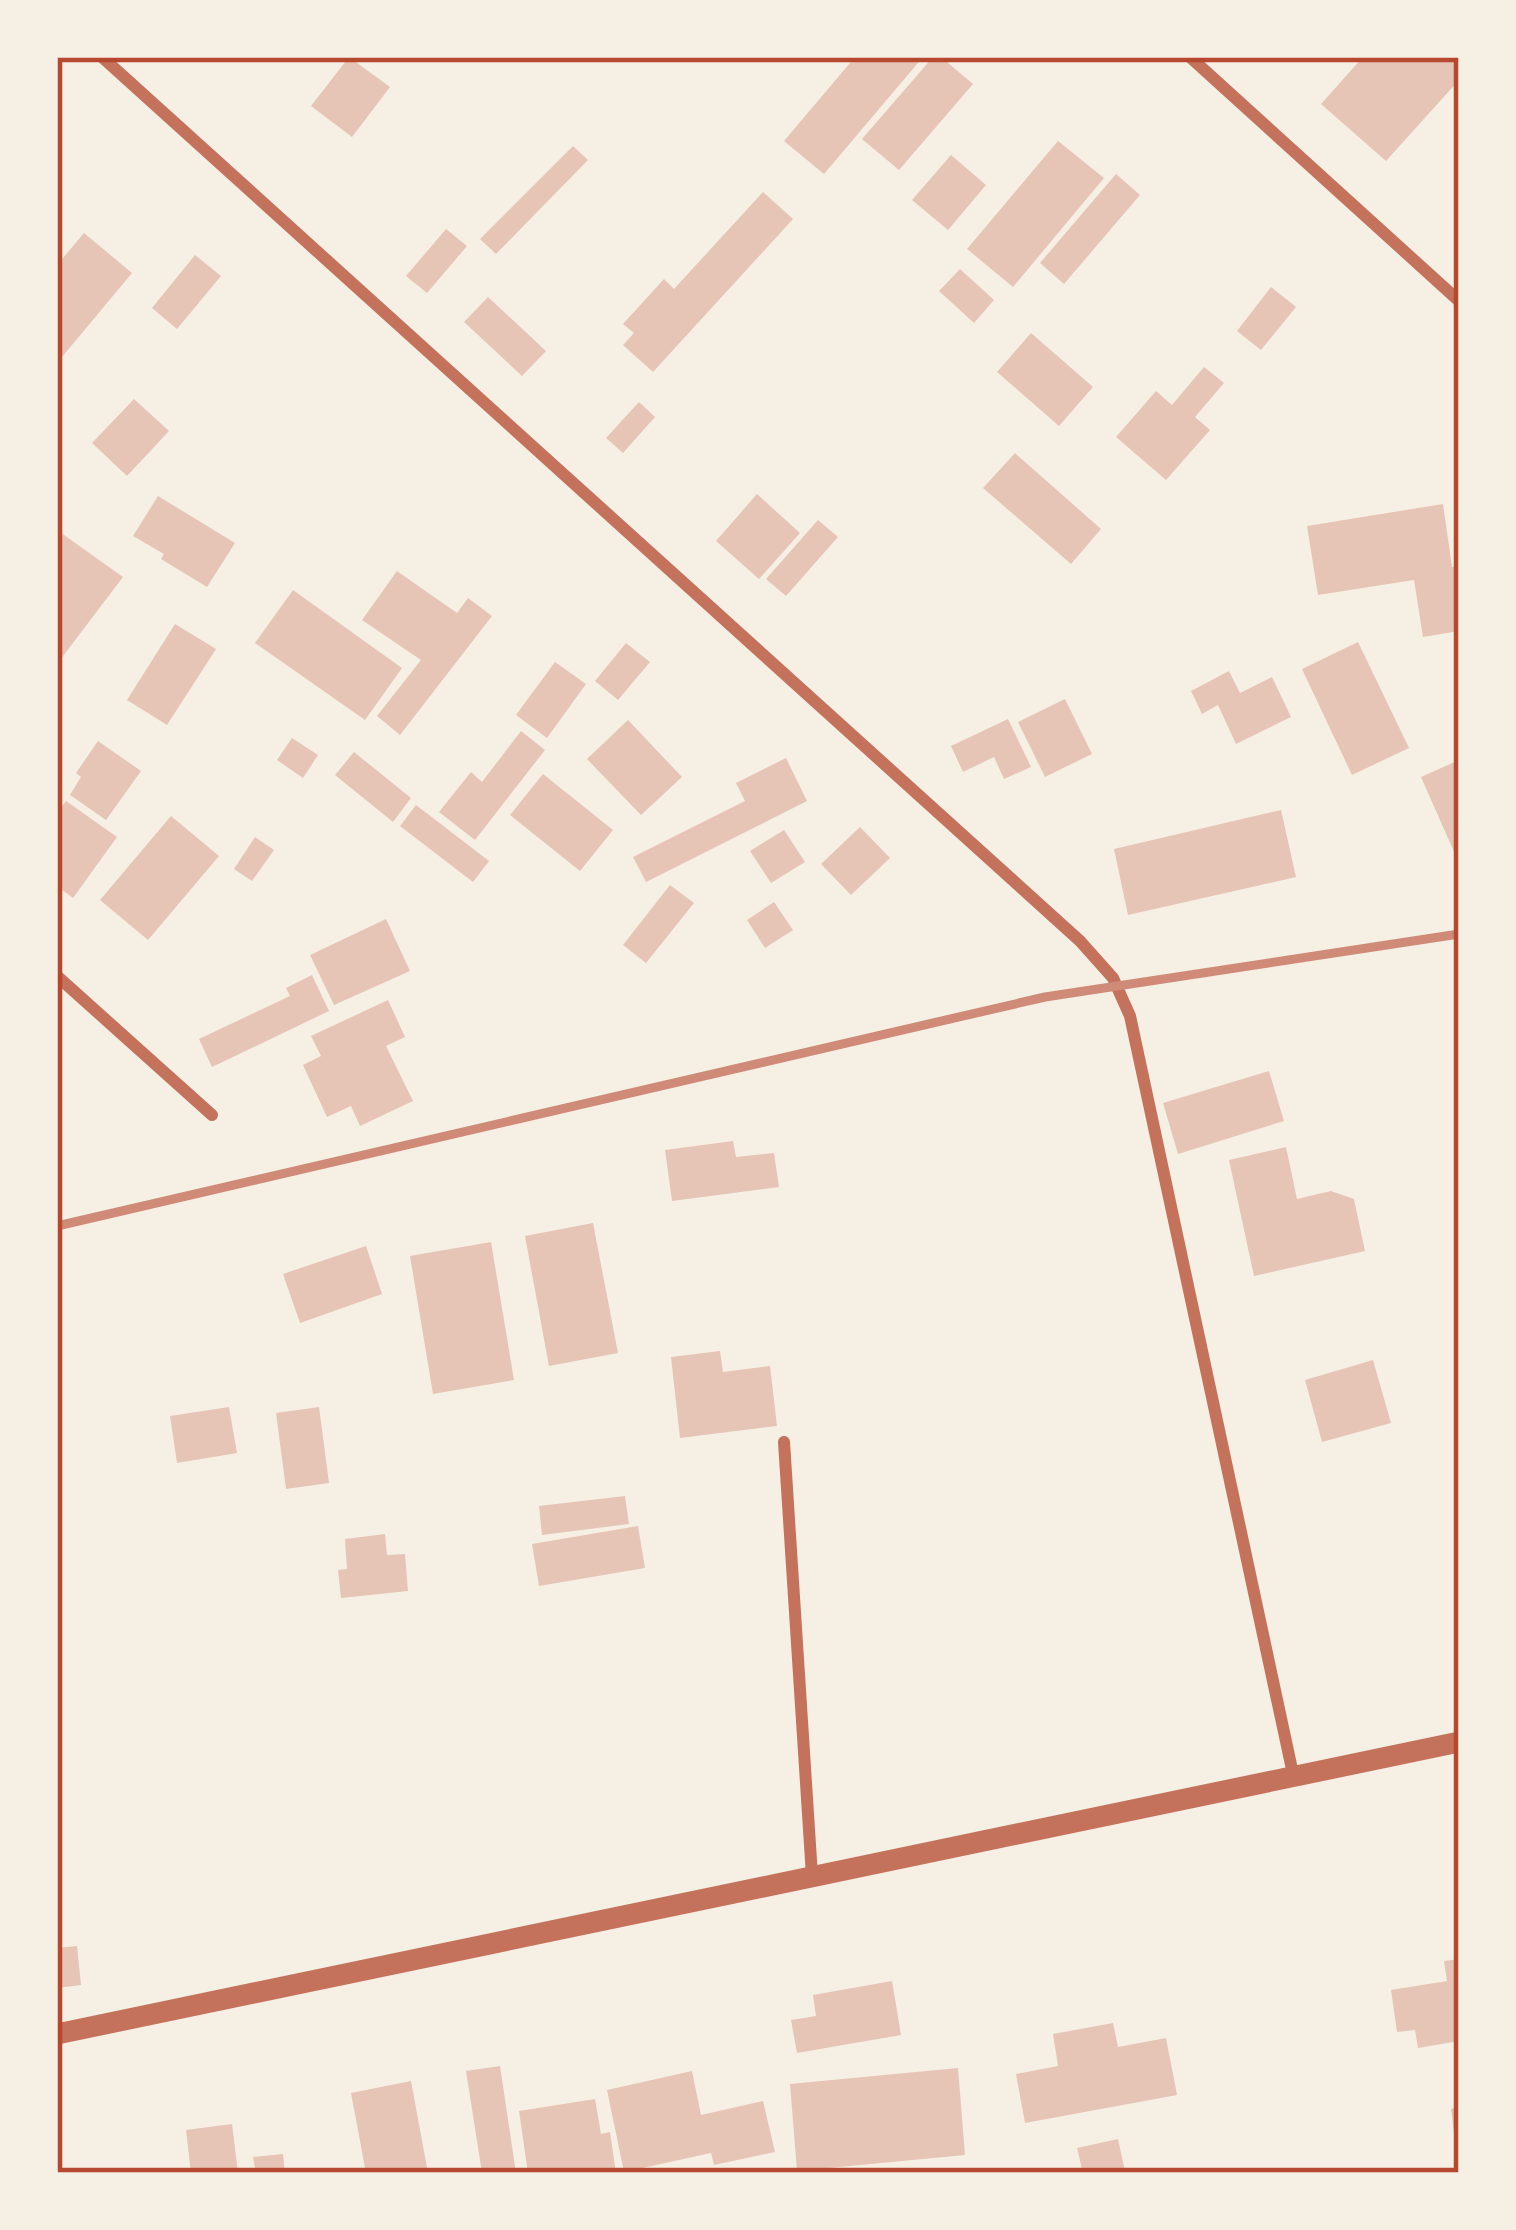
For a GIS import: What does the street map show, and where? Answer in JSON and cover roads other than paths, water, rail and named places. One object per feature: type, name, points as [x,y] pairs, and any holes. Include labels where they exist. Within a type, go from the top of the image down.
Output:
[{"type":"street","points":[[102,57],[1080,941],[1113,978],[1130,1016],[1293,1774]]},
{"type":"street","points":[[1190,57],[1459,301]]},
{"type":"street","points":[[57,976],[212,1115]]},
{"type":"street","points":[[784,1442],[812,1876]]},
{"type":"street","points":[[57,2034],[1459,1742]]},
{"type":"railway","points":[[57,1226],[1045,997],[1459,934]]}]
